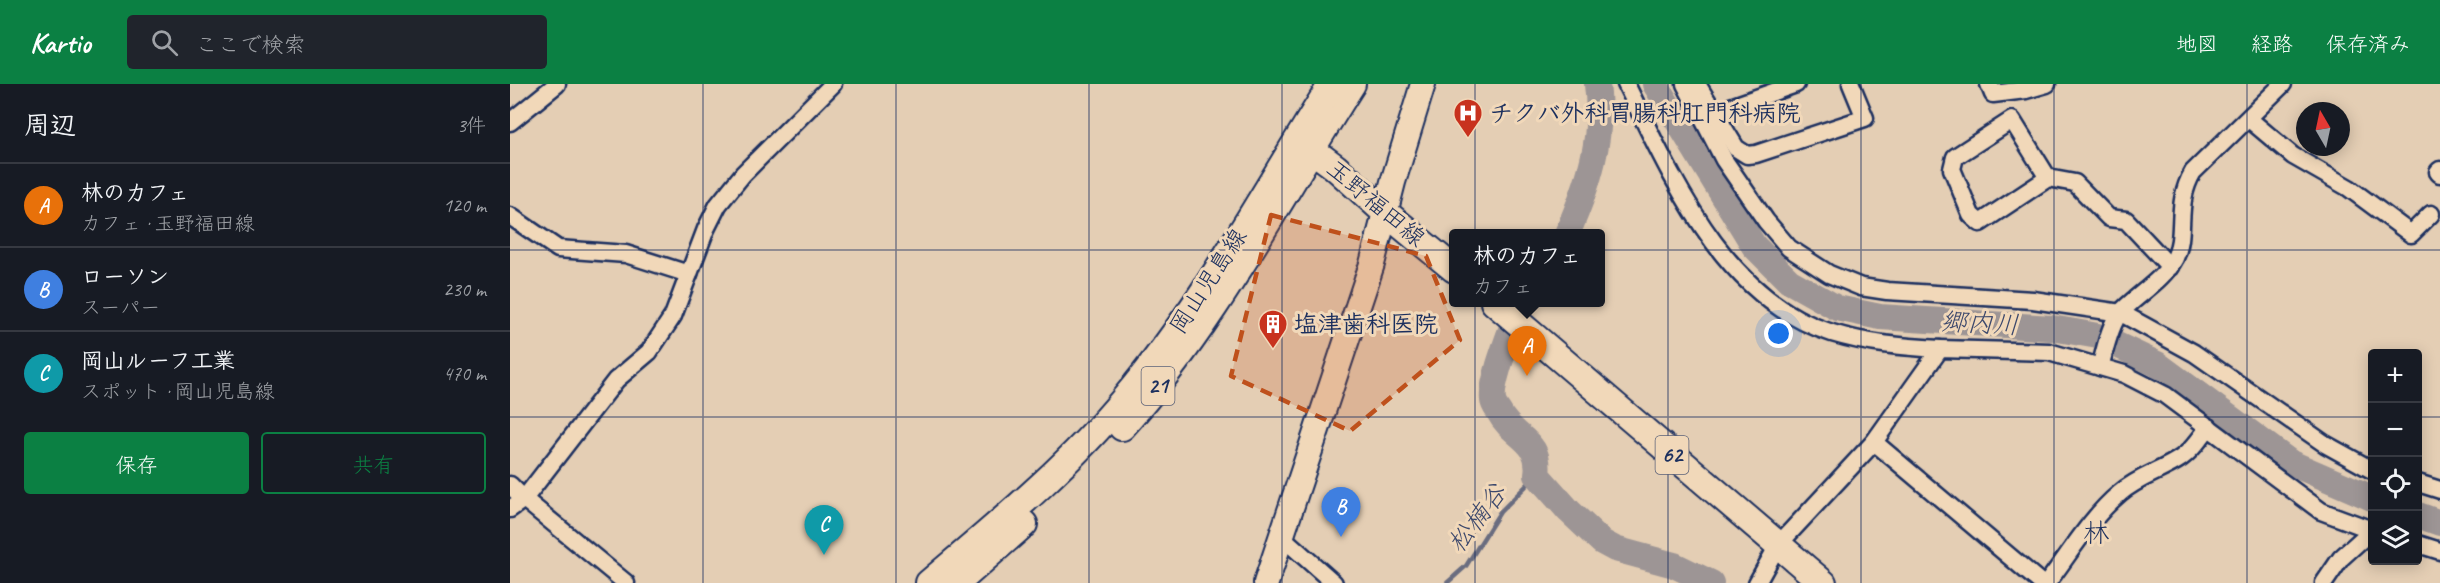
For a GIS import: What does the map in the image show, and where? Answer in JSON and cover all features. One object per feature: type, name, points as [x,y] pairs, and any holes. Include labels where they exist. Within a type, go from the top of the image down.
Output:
[{"type":"main road","name":"岡山児島線","points":[[957,583],[1051,500],[1087,454],[1125,399],[1179,330],[1305,145],[1335,85]]},
{"type":"main road","name":"玉野福田線","points":[[1305,145],[1449,265]]},
{"type":"main road","name":"62","points":[[1508,315],[1822,583]]},
{"type":"main road","name":"岡山児島線","points":[[929,583],[1041,486],[1087,454]]},
{"type":"street","points":[[510,122],[556,84]]},
{"type":"street","points":[[517,504],[616,380],[649,352],[674,316],[706,229],[718,205],[743,174],[833,84]]},
{"type":"street","points":[[1266,583],[1372,264],[1423,84]]},
{"type":"street","points":[[1626,84],[1678,189],[1723,254],[1760,293],[1794,316],[1830,333],[1879,345],[2049,352],[2101,364],[2165,395],[2320,511],[2368,529]]},
{"type":"street","points":[[1685,84],[1707,115],[1736,148],[1747,155],[1864,118],[1851,84]]},
{"type":"street","points":[[1697,84],[1724,160],[1766,221],[1789,248],[1829,274],[1861,286],[1887,291],[2033,300],[2118,316],[2194,353],[2325,444],[2368,467]]},
{"type":"street","points":[[1707,115],[1796,84]]},
{"type":"street","points":[[1989,84],[1993,94],[2026,90],[2048,84]]},
{"type":"street","points":[[2101,364],[2118,316],[2170,267],[2176,255],[2182,199],[2186,184],[2193,172],[2283,84]]},
{"type":"street","points":[[2249,119],[2293,156],[2349,188],[2411,234],[2431,214]]},
{"type":"street","points":[[2048,178],[2012,120],[1955,157],[1952,169],[1971,215],[1980,223],[2048,178],[2075,183],[2109,218],[2126,220],[2170,267]]},
{"type":"street","points":[[510,216],[558,249],[626,254],[689,274]]},
{"type":"street","points":[[1757,583],[1778,545],[1874,442],[1940,349]]},
{"type":"street","points":[[2047,583],[2104,508],[2121,492],[2139,480],[2180,459],[2192,450],[2209,427]]},
{"type":"street","points":[[1874,442],[2041,583]]},
{"type":"street","points":[[2422,484],[2440,490]]},
{"type":"street","points":[[510,485],[517,504],[626,583]]},
{"type":"street","points":[[2324,583],[2341,558],[2368,534]]},
{"type":"street","points":[[1282,537],[1334,583]]},
{"type":"street","points":[[2422,545],[2440,551]]},
{"type":"highlighted area","points":[[1271,215],[1426,256],[1460,340],[1350,431],[1231,376]]},
{"type":"waterway","points":[[1569,229],[1593,160],[1598,123],[1597,84]]},
{"type":"waterway","name":"郷内川","points":[[1655,84],[1754,246],[1789,281],[1837,308],[1880,317],[2052,328],[2098,336],[2157,364],[2291,463],[2368,496]]},
{"type":"waterway","points":[[1519,307],[1495,379],[1493,400],[1505,421],[1531,446],[1537,463],[1537,475],[1569,511],[1602,542],[1615,549],[1674,565],[1711,583]]},
{"type":"waterway","name":"松楠谷","points":[[1447,583],[1466,566],[1500,512],[1537,475]]},
{"type":"waterway","name":"郷内川","points":[[2422,516],[2440,523]]},
{"type":"place","name":"チクバ外科胃腸科肛門科病院","points":[[1468,138]]},
{"type":"place","name":"塩津歯科医院","points":[[1273,350]]},
{"type":"place","name":"林のカフェ","points":[[1527,376]]},
{"type":"place","name":"ローソン","points":[[1341,537]]},
{"type":"place","name":"岡山ルーフ工業","points":[[824,555]]},
{"type":"district","name":"林","points":[[2096,533]]}]
